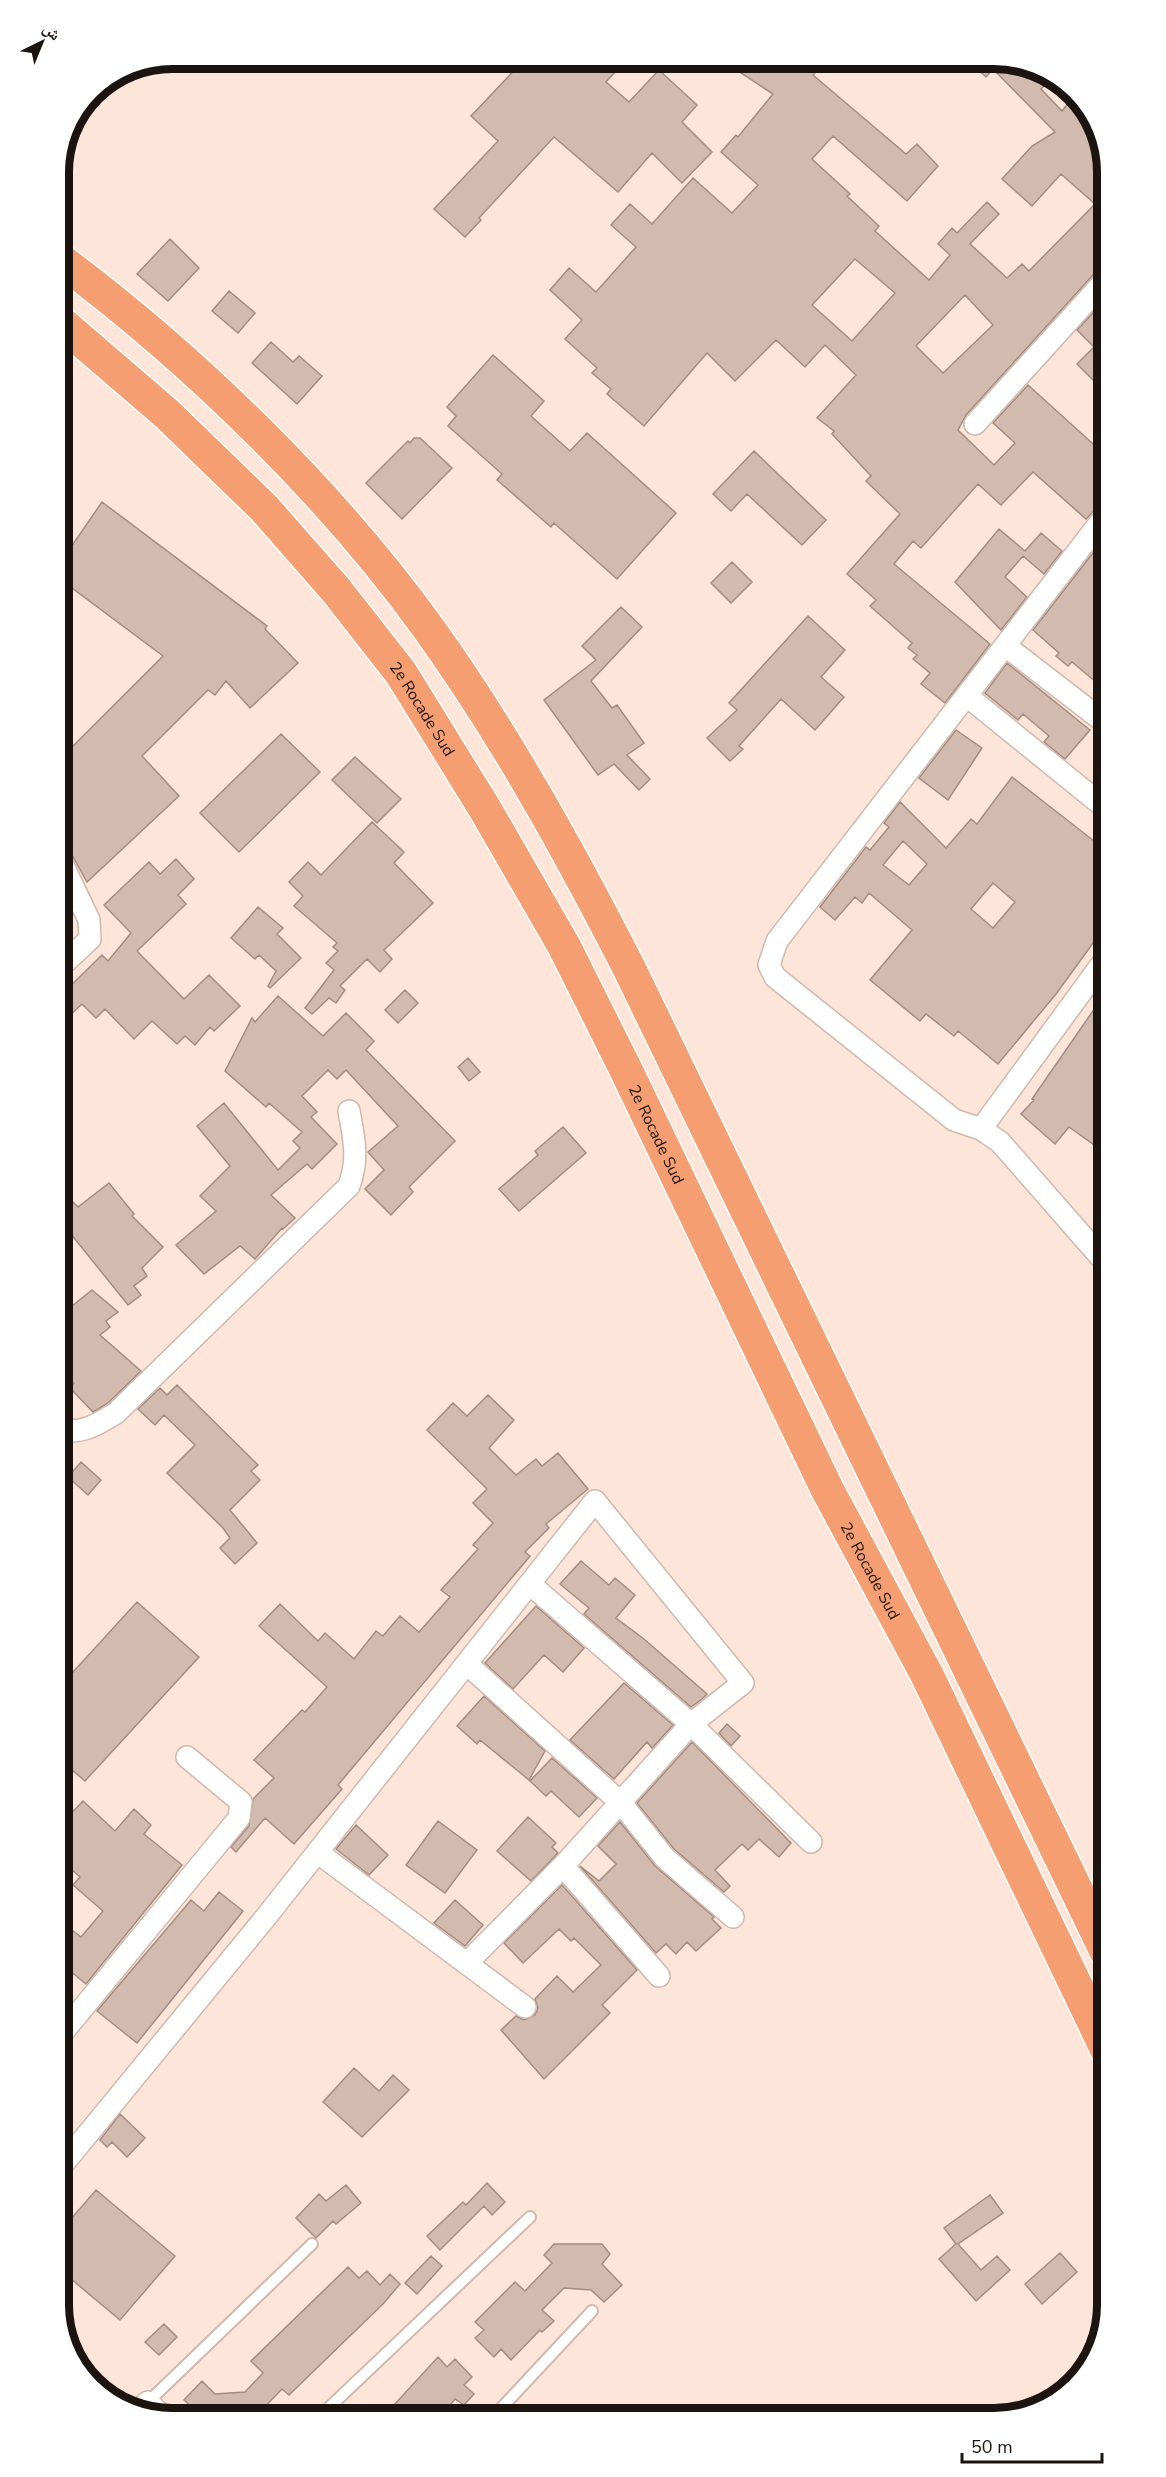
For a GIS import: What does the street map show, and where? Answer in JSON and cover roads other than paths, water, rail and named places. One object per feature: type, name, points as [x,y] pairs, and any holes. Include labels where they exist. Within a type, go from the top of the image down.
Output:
[{"type":"highway","points":[[69,267],[161,342],[297,473],[398,589],[428,628],[482,708],[572,859],[628,966],[1097,1931]]},
{"type":"highway","name":"2e Rocade Sud","points":[[69,330],[167,414],[256,500],[336,590],[400,673],[485,808],[564,946],[627,1071],[826,1489],[927,1675],[1097,2029]]},
{"type":"highway","points":[[965,1661],[1097,1886]]},
{"type":"street","points":[[975,424],[1097,290]]},
{"type":"street","points":[[1097,527],[1007,647],[777,941],[769,965],[775,977],[954,1120],[981,1129],[1000,1142],[1097,1253]]},
{"type":"street","points":[[1007,647],[1097,716]]},
{"type":"street","points":[[967,696],[1097,801]]},
{"type":"street","points":[[69,878],[89,920],[90,939],[69,959]]},
{"type":"street","points":[[981,1129],[1097,971]]},
{"type":"street","points":[[69,1431],[85,1429],[116,1413],[349,1186],[356,1168],[356,1156],[349,1111]]},
{"type":"street","points":[[69,2157],[317,1851],[595,1501],[742,1683],[691,1724],[563,1866],[466,1963]]},
{"type":"street","points":[[530,1584],[691,1724],[811,1842]]},
{"type":"street","points":[[466,1664],[621,1803],[665,1858],[733,1917]]},
{"type":"street","points":[[69,2025],[239,1818],[241,1802],[187,1757]]},
{"type":"street","points":[[317,1851],[525,2007]]},
{"type":"street","points":[[563,1866],[659,1976]]},
{"type":"lane","points":[[328,2408],[530,2217]]},
{"type":"lane","points":[[145,2404],[312,2244]]},
{"type":"lane","points":[[501,2408],[592,2311]]}]
